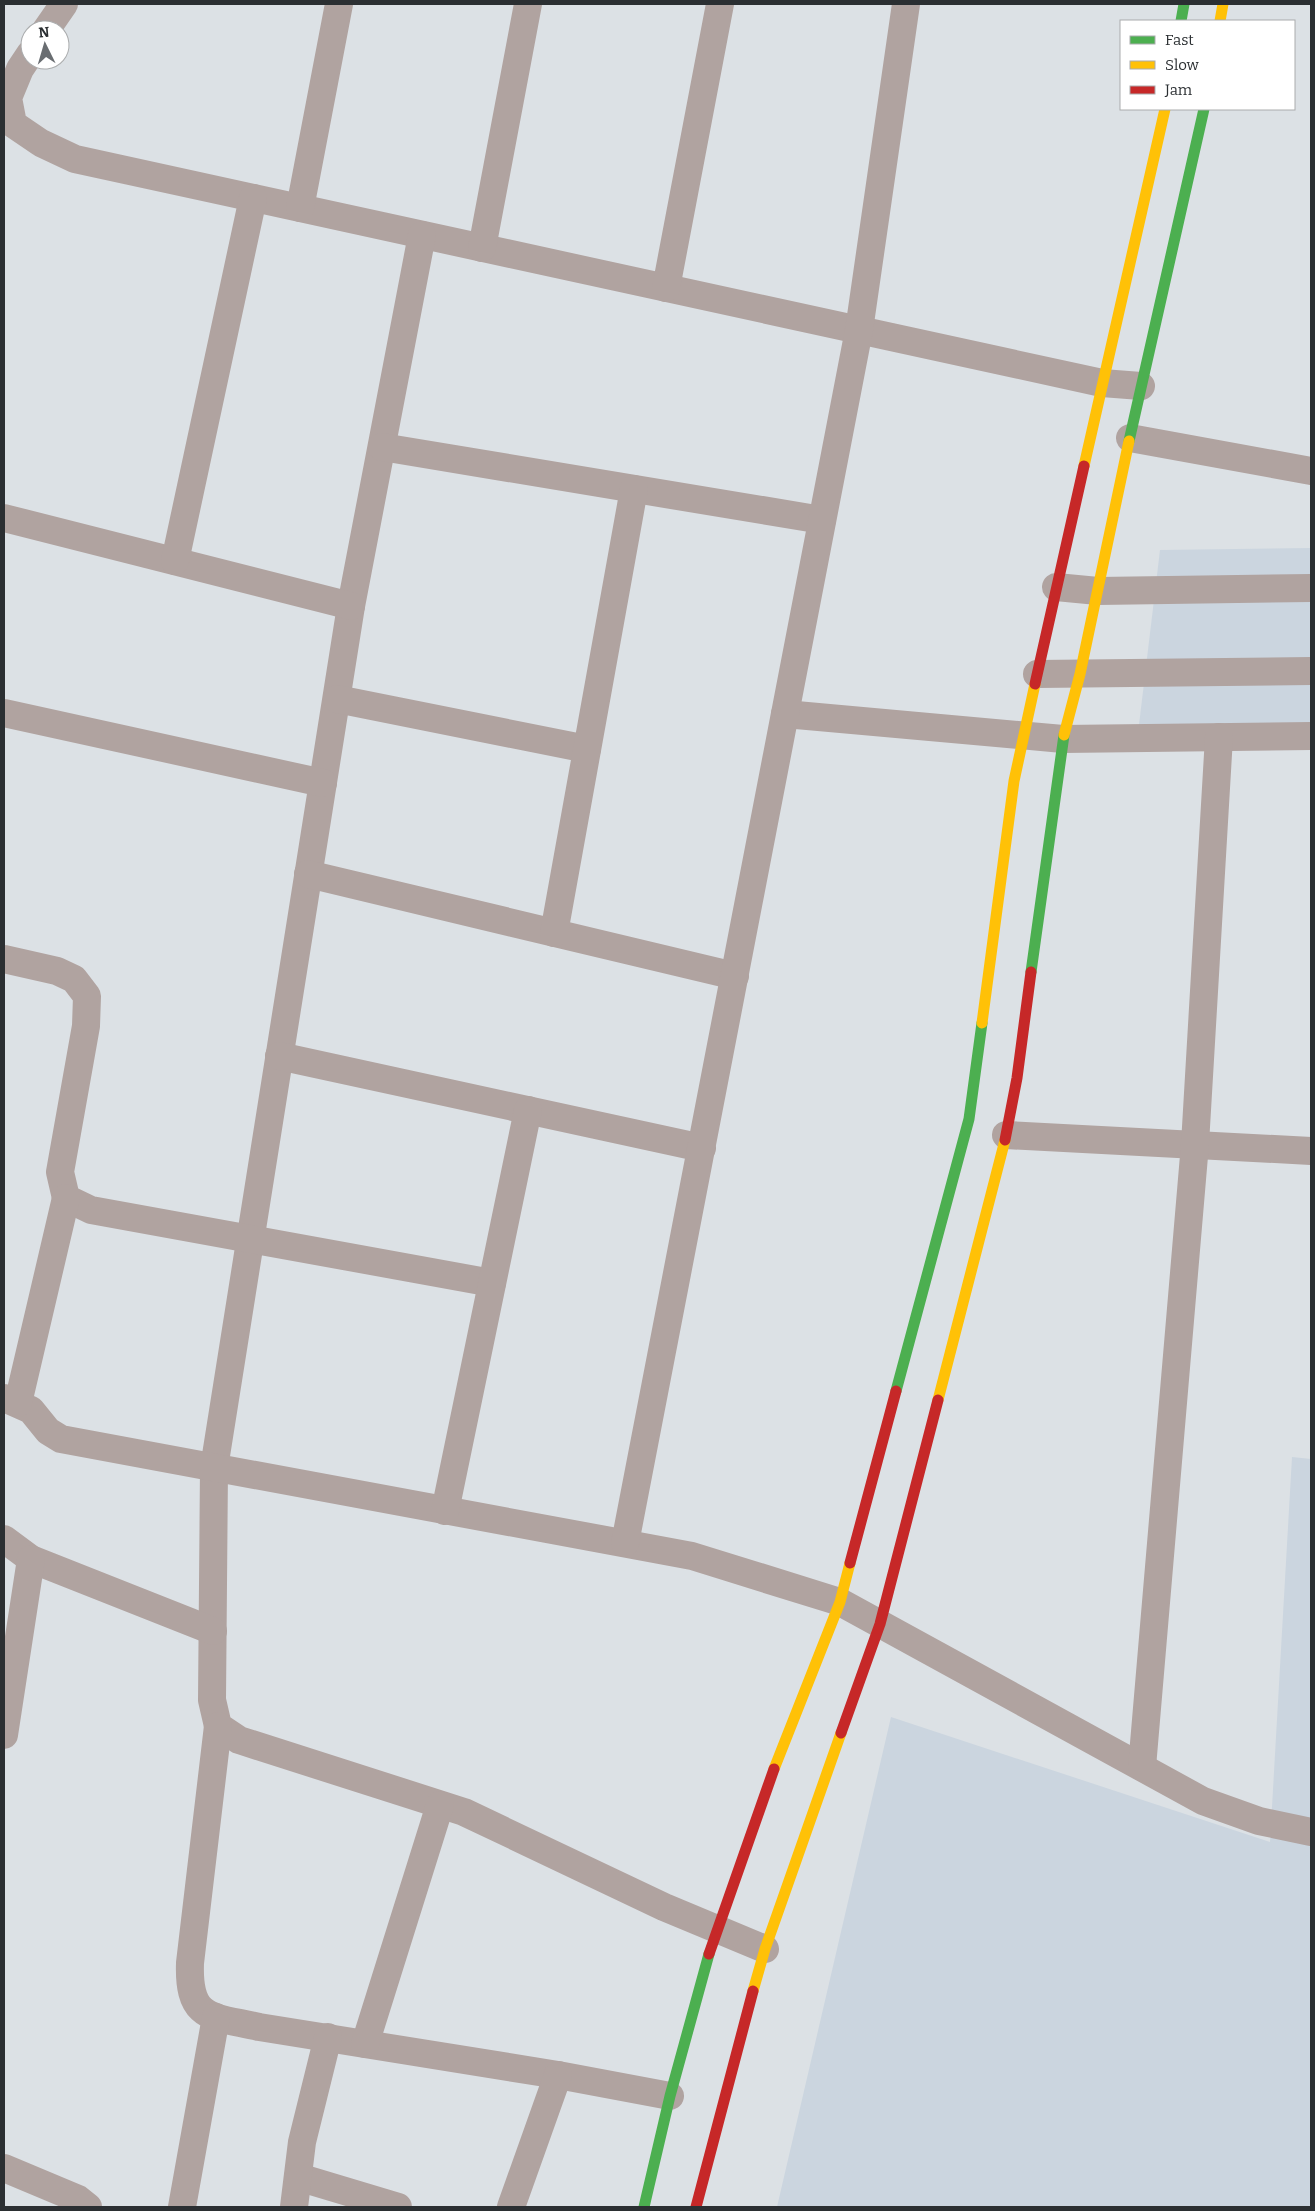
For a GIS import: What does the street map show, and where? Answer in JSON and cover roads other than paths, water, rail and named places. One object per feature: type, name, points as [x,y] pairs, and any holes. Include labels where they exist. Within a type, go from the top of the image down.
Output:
[{"type":"main road","points":[[1181,20],[1184,4]]},
{"type":"main road","points":[[1220,20],[1223,4]]},
{"type":"main road","points":[[644,2207],[670,2096],[708,1956],[772,1775],[840,1602],[969,1119],[979,1073],[1014,781],[1056,587],[1165,110]]},
{"type":"main road","points":[[696,2207],[720,2111],[765,1949],[880,1624],[1006,1135],[1063,739],[1080,674],[1141,386],[1204,110]]},
{"type":"street","points":[[53,20],[64,4]]},
{"type":"street","points":[[300,208],[339,4]]},
{"type":"street","points":[[482,248],[528,4]]},
{"type":"street","points":[[666,288],[720,4]]},
{"type":"street","points":[[625,1543],[736,976],[859,330],[906,4]]},
{"type":"street","points":[[20,68],[8,98],[13,124],[41,144],[75,159],[1102,384],[1141,386]]},
{"type":"street","points":[[175,561],[253,198]]},
{"type":"street","points":[[422,235],[351,606],[214,1468],[212,1700],[218,1726],[190,1982],[194,2001],[202,2011],[216,2017],[670,2096]]},
{"type":"street","points":[[1130,438],[1311,471]]},
{"type":"street","points":[[382,446],[822,520]]},
{"type":"street","points":[[554,933],[634,489]]},
{"type":"street","points":[[4,518],[351,606]]},
{"type":"street","points":[[1056,587],[1098,591],[1311,588]]},
{"type":"street","points":[[1037,674],[1311,671]]},
{"type":"street","points":[[337,699],[587,749]]},
{"type":"street","points":[[4,713],[323,783]]},
{"type":"street","points":[[785,714],[1063,739],[1311,736]]},
{"type":"street","points":[[1142,1767],[1195,1144],[1219,737]]},
{"type":"street","points":[[308,874],[736,976]]},
{"type":"street","points":[[4,959],[57,971],[74,979],[87,996],[86,1026],[60,1172],[66,1198],[11,1401],[31,1410],[48,1431],[62,1439],[692,1556],[840,1602],[1203,1801],[1259,1821],[1311,1832]]},
{"type":"street","points":[[280,1056],[702,1148]]},
{"type":"street","points":[[445,1511],[528,1110]]},
{"type":"street","points":[[1006,1135],[1311,1150]]},
{"type":"street","points":[[66,1198],[91,1210],[492,1283]]},
{"type":"street","points":[[4,1539],[31,1560],[213,1631]]},
{"type":"street","points":[[4,1735],[12,1632],[31,1560]]},
{"type":"street","points":[[218,1726],[239,1740],[464,1812],[664,1907],[765,1949]]},
{"type":"street","points":[[365,2044],[440,1805]]},
{"type":"street","points":[[182,2207],[216,2017]]},
{"type":"street","points":[[294,2207],[302,2142],[328,2037]]},
{"type":"street","points":[[510,2207],[558,2075]]},
{"type":"street","points":[[4,2168],[78,2199],[88,2207]]},
{"type":"street","points":[[298,2177],[398,2207]]}]
